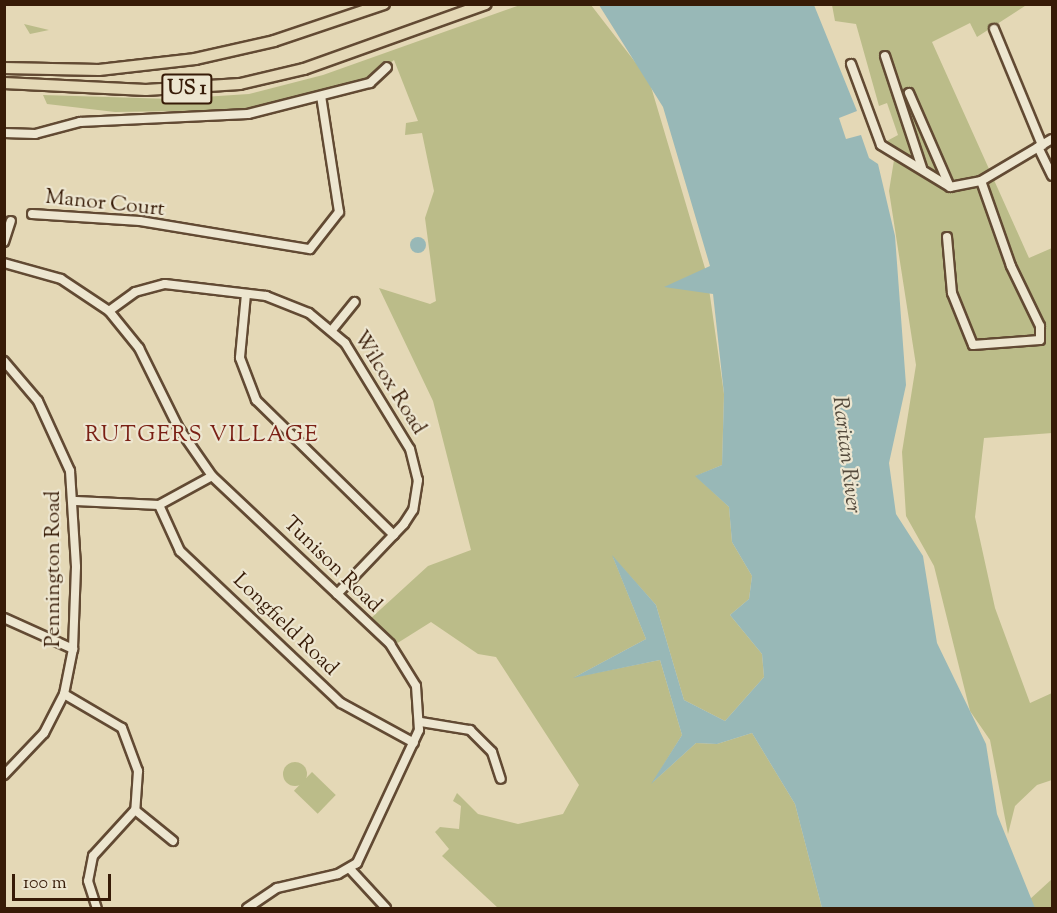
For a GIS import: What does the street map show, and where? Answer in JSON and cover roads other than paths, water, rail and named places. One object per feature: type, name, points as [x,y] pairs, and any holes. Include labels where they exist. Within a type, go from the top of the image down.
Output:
[{"type":"highway","name":"US 1","points":[[4,68],[99,70],[185,61],[346,18],[384,4]]},
{"type":"highway","name":"US 1","points":[[8,84],[209,88],[272,78],[364,49],[486,4]]},
{"type":"street","points":[[993,28],[1053,176]]},
{"type":"street","points":[[885,56],[922,168]]},
{"type":"street","points":[[851,64],[881,145],[922,168],[950,188],[981,181],[1053,139]]},
{"type":"street","points":[[4,133],[40,133],[80,122],[248,114],[370,83],[387,67]]},
{"type":"street","points":[[909,93],[950,188]]},
{"type":"street","name":"Manor Court","points":[[32,214],[175,229],[310,249],[316,245],[339,212],[321,96]]},
{"type":"street","points":[[947,237],[952,293],[973,345],[1040,340],[1040,326],[1011,266],[981,181]]},
{"type":"street","points":[[4,242],[10,221]]},
{"type":"street","name":"Tunison Road","points":[[4,263],[61,279],[109,311],[139,348],[178,427],[212,476],[402,659],[416,686],[421,722],[414,743],[362,856],[350,869]]},
{"type":"street","name":"Wilcox Road","points":[[109,311],[153,285],[246,294],[287,303],[332,330],[358,360],[416,464],[413,510],[394,535],[337,594]]},
{"type":"street","points":[[246,294],[240,358],[256,400],[394,535]]},
{"type":"street","points":[[332,330],[355,302]]},
{"type":"street","name":"Pennington Road","points":[[4,361],[38,401],[70,471],[76,501],[73,649],[64,694],[44,733],[4,775]]},
{"type":"street","points":[[76,501],[159,505],[212,476]]},
{"type":"street","name":"Longfield Road","points":[[159,505],[180,551],[341,704],[414,743]]},
{"type":"street","points":[[4,618],[73,649]]},
{"type":"street","points":[[64,694],[103,713],[129,738],[138,771],[135,810],[93,856],[88,881],[97,909]]},
{"type":"street","points":[[421,722],[470,730],[492,752],[501,779]]},
{"type":"street","points":[[135,810],[173,841]]},
{"type":"street","points":[[247,909],[277,888],[350,869],[386,909]]},
{"type":"water","name":"Raritan River","points":[[599,5],[814,5],[857,111],[839,118],[846,139],[861,135],[869,158],[878,164],[895,236],[906,385],[889,463],[896,514],[923,556],[937,643],[986,744],[997,814],[1035,908],[822,908],[795,804],[752,733],[717,744],[696,743],[651,784],[682,735],[660,660],[573,678],[646,639],[612,555],[656,605],[684,700],[725,721],[764,677],[762,654],[730,615],[749,599],[752,576],[732,542],[729,507],[695,476],[722,465],[724,394],[713,294],[664,287],[710,266],[663,107]]},
{"type":"water","points":[[418,237],[426,245],[418,253],[410,245]]},
{"type":"district","name":"RUTGERS VILLAGE","points":[[202,437]]}]
